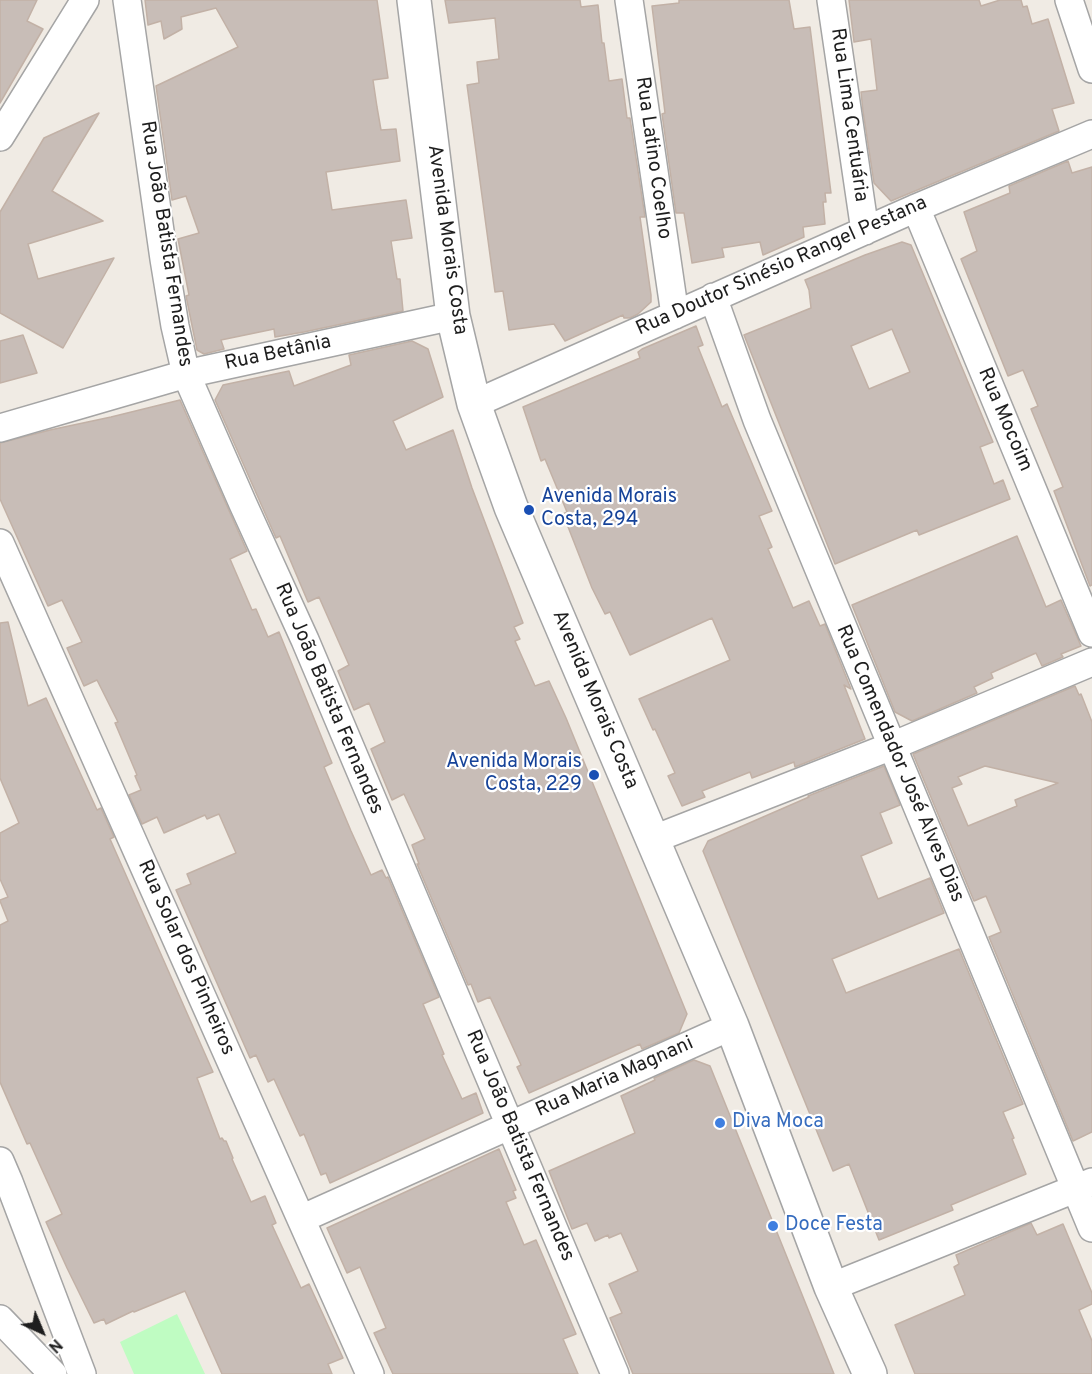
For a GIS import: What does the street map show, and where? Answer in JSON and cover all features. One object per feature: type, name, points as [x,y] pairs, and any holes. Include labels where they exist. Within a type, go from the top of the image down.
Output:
[{"type":"street","points":[[0,137],[85,0]]},
{"type":"street","name":"Rua João Batista Fernandes","points":[[127,0],[171,303],[186,375],[304,640],[615,1374]]},
{"type":"street","name":"Avenida Morais Costa","points":[[414,0],[453,316],[474,404],[511,507],[732,1026],[831,1287],[870,1374]]},
{"type":"street","name":"Rua Latino Coelho","points":[[629,0],[675,315]]},
{"type":"street","name":"Rua Lima Centuária","points":[[831,0],[865,231]]},
{"type":"street","points":[[1069,0],[1092,69]]},
{"type":"street","name":"Rua Doutor Sinésio Rangel Pestana","points":[[474,404],[916,207],[1092,134]]},
{"type":"street","name":"Rua Mocoim","points":[[916,207],[1092,633]]},
{"type":"street","name":"Rua Comendador José Alves Dias","points":[[713,297],[757,420],[892,746],[1084,1185],[1092,1228]]},
{"type":"street","name":"Rua Betânia","points":[[0,428],[186,375],[453,316]]},
{"type":"street","name":"Rua Solar dos Pinheiros","points":[[0,543],[370,1374]]},
{"type":"street","points":[[654,839],[892,746],[1092,662]]},
{"type":"street","name":"Rua Maria Magnani","points":[[301,1219],[732,1026]]},
{"type":"street","points":[[0,1161],[82,1374]]},
{"type":"street","points":[[831,1287],[1084,1185]]},
{"type":"street","points":[[0,1319],[54,1374]]},
{"type":"green space","points":[[177,1314],[205,1374],[134,1374],[120,1342]]},
{"type":"building","points":[[0,0],[37,0],[27,21],[43,29],[0,103]]},
{"type":"building","points":[[145,0],[377,0],[388,78],[373,80],[381,130],[396,129],[400,161],[326,172],[332,210],[406,200],[412,238],[391,241],[397,279],[400,279],[403,311],[275,337],[274,329],[221,340],[224,349],[204,354],[197,350],[178,239],[199,233],[186,196],[172,200],[156,86],[238,47],[216,8],[181,17],[182,29],[164,39],[161,21],[148,25]]},
{"type":"building","points":[[445,0],[580,0],[581,7],[598,5],[609,81],[622,79],[645,217],[640,217],[651,302],[638,314],[630,318],[624,318],[623,315],[565,341],[554,324],[509,330],[503,291],[495,292],[467,85],[479,83],[477,62],[499,59],[495,18],[449,23]]},
{"type":"building","points":[[679,0],[789,0],[794,29],[810,27],[831,193],[825,193],[826,202],[823,202],[825,224],[803,227],[804,237],[763,255],[760,242],[722,248],[724,257],[692,263],[684,213],[676,213],[662,114],[665,113],[652,6],[679,3]]},
{"type":"building","points":[[849,0],[979,0],[981,6],[1000,0],[1021,0],[1023,7],[1027,6],[1032,24],[1048,19],[1074,103],[1052,109],[1059,131],[891,201],[874,183],[863,111],[861,92],[877,90],[871,39],[854,42]]},
{"type":"building","points":[[99,113],[52,191],[103,221],[28,244],[38,279],[114,258],[63,348],[0,313],[0,212],[44,138]]},
{"type":"building","points":[[1068,161],[1072,173],[1092,167],[1092,585],[1090,586],[1054,491],[1063,487],[1031,409],[1038,406],[1023,370],[1008,376],[961,259],[977,251],[964,212],[1010,193],[1009,186]]},
{"type":"building","points":[[902,242],[911,245],[993,442],[980,447],[994,484],[1003,480],[1010,499],[919,535],[917,530],[835,564],[744,335],[811,308],[809,290],[805,280]],"holes":[[[892,329],[910,372],[869,389],[851,346]]]},
{"type":"building","points":[[696,326],[703,345],[698,347],[722,407],[727,404],[772,511],[759,516],[772,547],[768,549],[793,608],[809,601],[820,626],[825,624],[851,689],[844,685],[865,739],[795,767],[794,762],[752,778],[750,772],[702,791],[705,797],[682,806],[668,776],[675,773],[639,699],[730,660],[712,618],[630,655],[610,612],[605,614],[592,588],[563,514],[567,512],[545,459],[541,461],[523,407],[640,358],[638,352],[642,349]]},
{"type":"building","points":[[23,335],[37,373],[0,383],[0,341]]},
{"type":"building","points":[[412,341],[428,349],[443,397],[393,421],[406,450],[453,430],[472,488],[523,623],[514,627],[520,639],[515,641],[535,686],[549,681],[687,1014],[679,1033],[642,1049],[640,1044],[529,1093],[517,1067],[521,1065],[490,997],[478,1002],[471,984],[468,985],[417,864],[419,864],[412,845],[425,839],[404,794],[392,800],[371,749],[385,742],[369,703],[354,710],[338,671],[349,665],[319,597],[308,602],[280,536],[276,538],[215,400],[223,385],[289,371],[294,386],[351,365],[349,355]]},
{"type":"building","points":[[180,400],[247,551],[230,559],[252,610],[256,609],[268,637],[279,632],[332,763],[324,767],[351,831],[371,875],[382,870],[386,878],[388,877],[439,997],[423,1004],[444,1054],[442,1055],[462,1099],[476,1093],[483,1113],[330,1183],[326,1173],[321,1175],[304,1134],[300,1136],[274,1079],[268,1082],[256,1055],[250,1058],[176,890],[191,884],[187,874],[236,853],[219,814],[207,819],[205,815],[164,833],[157,817],[142,824],[129,795],[141,790],[115,723],[118,722],[97,680],[84,686],[67,648],[82,642],[62,600],[48,606],[0,499],[0,443]]},
{"type":"building","points":[[1017,536],[1046,607],[1061,600],[1081,646],[1061,654],[1063,657],[1042,666],[1036,653],[991,673],[993,678],[974,687],[977,693],[912,721],[895,712],[852,605]]},
{"type":"building","points":[[8,622],[28,706],[46,698],[97,810],[101,808],[114,837],[110,839],[213,1072],[197,1078],[220,1139],[226,1141],[251,1202],[265,1196],[276,1223],[272,1225],[301,1288],[309,1284],[343,1358],[328,1364],[332,1374],[222,1374],[185,1291],[106,1324],[104,1319],[94,1323],[46,1222],[62,1214],[30,1143],[27,1144],[0,1082],[0,925],[8,921],[0,900],[8,897],[0,879],[0,833],[19,823],[0,778],[0,623]]},
{"type":"building","points":[[1075,686],[1079,695],[1081,694],[1092,722],[1092,1132],[1073,1141],[989,937],[1001,932],[986,896],[974,901],[913,754]],"holes":[[[985,766],[1058,783],[1015,800],[1017,806],[968,826],[952,788],[962,784],[958,777]]]},
{"type":"building","points":[[884,766],[900,805],[880,813],[892,843],[861,856],[878,899],[930,878],[944,913],[832,959],[846,993],[959,949],[1023,1104],[1003,1112],[1026,1174],[951,1205],[953,1210],[879,1240],[849,1164],[833,1171],[703,851],[708,841],[808,796]]},
{"type":"building","points":[[694,1060],[710,1066],[834,1374],[633,1374],[610,1318],[622,1313],[609,1284],[638,1271],[621,1233],[609,1238],[608,1235],[595,1241],[587,1223],[572,1229],[549,1171],[635,1133],[621,1096]]},
{"type":"building","points":[[499,1149],[516,1190],[513,1191],[516,1198],[506,1202],[524,1245],[536,1240],[576,1334],[563,1339],[578,1374],[393,1374],[374,1333],[386,1328],[360,1267],[347,1273],[327,1228]]},
{"type":"building","points":[[1031,1223],[1037,1235],[1063,1224],[1092,1293],[1092,1304],[1079,1310],[1092,1341],[1092,1374],[915,1374],[895,1325],[965,1295],[954,1267],[959,1264],[956,1255]]},
{"type":"place","name":"Avenida Morais Costa, 294","points":[[529,510]]},
{"type":"place","name":"Avenida Morais Costa, 229","points":[[594,775]]},
{"type":"place","name":"Diva Moca","points":[[720,1123]]},
{"type":"place","name":"Doce Festa","points":[[773,1226]]}]
